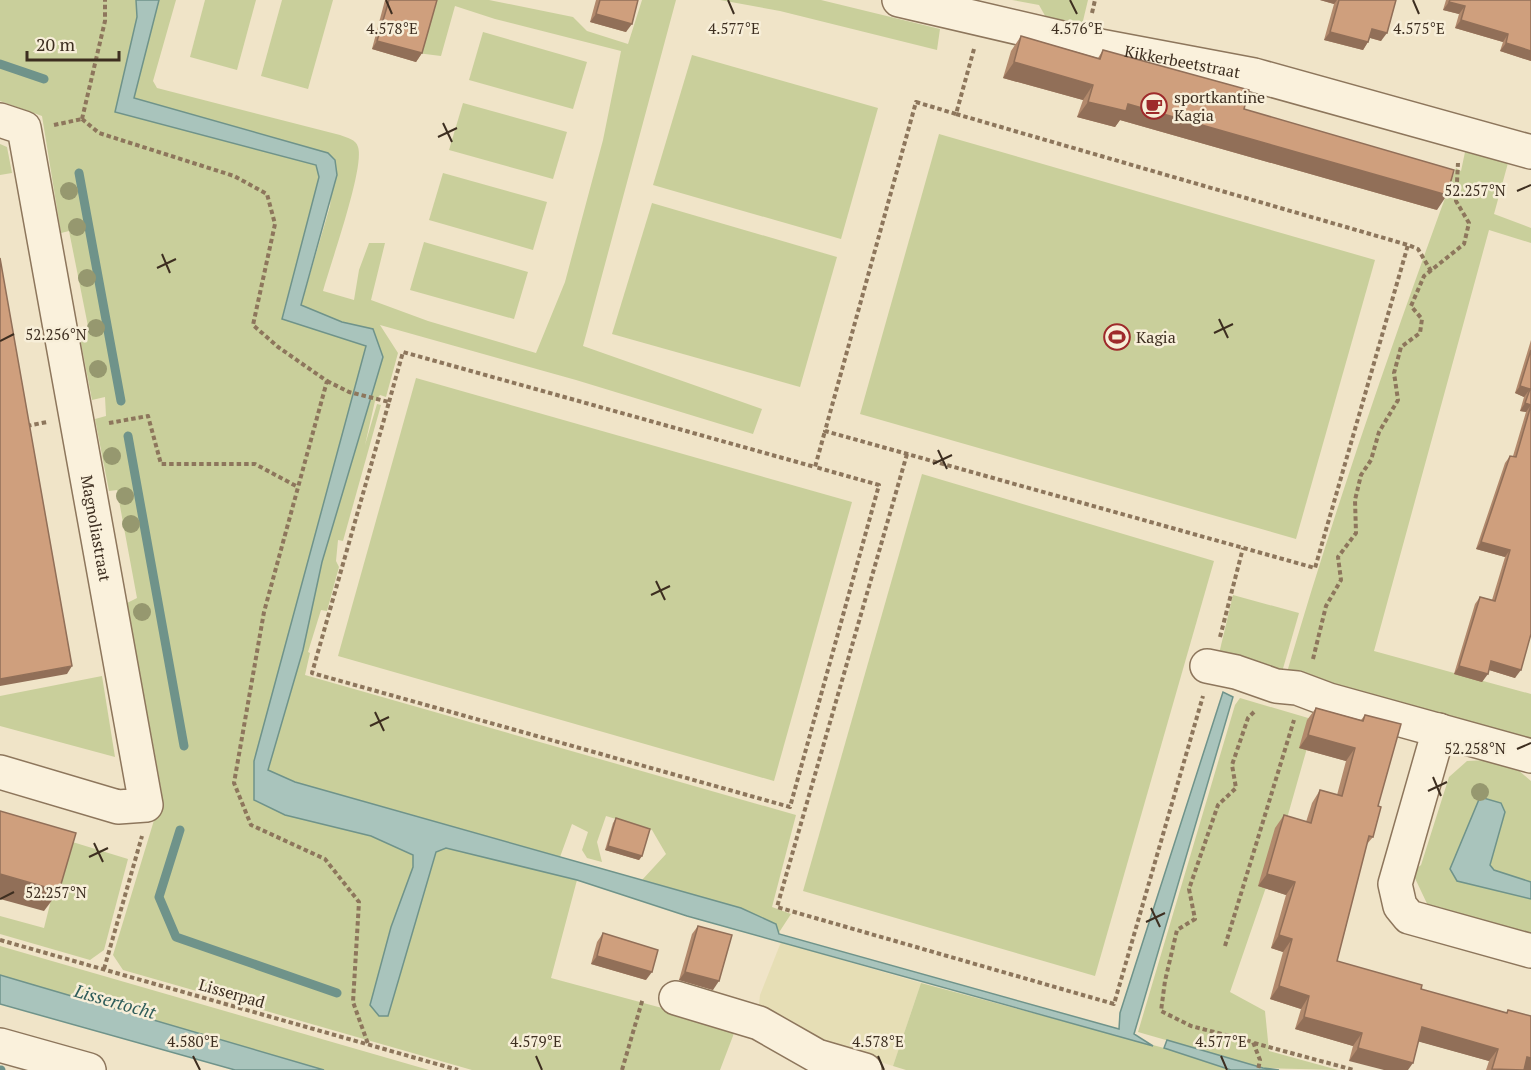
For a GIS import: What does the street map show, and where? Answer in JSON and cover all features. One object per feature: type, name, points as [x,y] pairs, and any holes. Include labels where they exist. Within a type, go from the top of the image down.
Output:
[{"type":"street","name":"Kikkerbeetstraat","points":[[899,0],[1084,43],[1254,75],[1531,152]]},
{"type":"street","name":"Magnoliastraat","points":[[0,120],[24,128],[146,805]]},
{"type":"street","points":[[1210,666],[1531,756]]},
{"type":"street","points":[[1439,730],[1395,884],[1400,906],[1409,917],[1531,951]]},
{"type":"street","points":[[0,772],[118,807],[146,805]]},
{"type":"street","points":[[660,995],[759,1023],[817,1056],[865,1070]]},
{"type":"street","points":[[0,1045],[89,1070]]},
{"type":"path","points":[[105,0],[105,21],[82,119],[99,133],[234,177],[267,194],[275,224],[254,325],[278,347],[327,381],[349,392],[389,402]]},
{"type":"path","points":[[956,114],[982,19]]},
{"type":"path","points":[[815,467],[916,102],[1408,245],[1419,249],[1431,271]]},
{"type":"path","points":[[1354,1070],[1191,1026],[1161,1011],[1165,981],[1177,930],[1195,919],[1189,889],[1218,804],[1236,788],[1232,765],[1248,718],[1287,687],[1314,657],[1318,629],[1326,606],[1341,580],[1338,557],[1356,533],[1355,500],[1361,475],[1371,460],[1379,432],[1398,400],[1394,373],[1401,347],[1420,333],[1422,319],[1412,306],[1424,276],[1464,244],[1468,223],[1456,201],[1456,168],[1466,134]]},
{"type":"path","points":[[825,431],[1315,568],[1408,245]]},
{"type":"path","points":[[403,352],[815,467],[879,485],[790,807],[312,673],[403,352]]},
{"type":"path","points":[[327,381],[264,612],[234,783],[251,825],[325,859],[359,902],[353,1002],[368,1044]]},
{"type":"path","points":[[22,427],[148,416],[161,464],[255,464],[298,487]]},
{"type":"path","points":[[907,454],[777,907],[1114,1004],[1244,548]]},
{"type":"path","points":[[1225,946],[1294,719],[1287,687]]},
{"type":"path","points":[[104,969],[144,830],[146,805]]},
{"type":"path","name":"Lisserpad","points":[[0,940],[458,1070]]},
{"type":"path","points":[[622,1070],[660,995]]},
{"type":"path","points":[[1253,1042],[1259,1067]]},
{"type":"shaded area","points":[[781,942],[921,983],[893,1066],[794,1034],[758,1013],[760,995]]},
{"type":"green space","points":[[0,0],[136,0],[137,17],[115,112],[317,165],[319,177],[282,318],[367,346],[254,761],[254,799],[285,815],[371,836],[413,855],[413,867],[391,927],[370,1005],[388,1016],[436,852],[446,848],[577,880],[551,978],[736,1028],[720,1070],[472,1070],[123,970],[113,955],[162,794],[127,603],[137,598],[117,490],[109,491],[95,419],[106,416],[105,397],[92,400],[80,338],[89,331],[69,231],[61,233],[42,116],[0,101]]},
{"type":"green space","points":[[158,0],[176,0],[153,81],[157,88],[340,135],[357,144],[359,158],[352,194],[323,291],[354,300],[359,270],[369,243],[385,243],[371,300],[428,321],[536,353],[565,282],[603,140],[621,51],[495,19],[455,6],[441,56],[417,53],[433,0],[489,0],[573,17],[587,31],[628,44],[642,0],[676,0],[583,346],[762,409],[753,434],[576,380],[380,325],[398,353],[386,397],[380,395],[375,401],[365,445],[377,404],[381,405],[343,541],[338,540],[336,561],[339,567],[327,611],[321,610],[308,652],[310,653],[305,675],[796,815],[772,907],[791,914],[778,934],[741,908],[642,880],[666,854],[652,830],[606,816],[597,842],[602,862],[587,858],[582,850],[588,832],[572,824],[560,857],[295,782],[268,770],[303,650],[322,562],[383,357],[373,329],[342,322],[301,305],[330,206],[335,160],[328,153],[134,98]]},
{"type":"green space","points":[[205,0],[256,0],[237,70],[190,57]]},
{"type":"green space","points":[[282,0],[333,0],[308,89],[261,76]]},
{"type":"green space","points":[[720,0],[821,0],[940,29],[937,50],[780,11]]},
{"type":"green space","points":[[1012,0],[1088,0],[1082,25],[1048,21],[1039,5]]},
{"type":"green space","points":[[483,32],[587,62],[573,109],[469,80]]},
{"type":"green space","points":[[692,55],[878,108],[841,239],[653,185]]},
{"type":"green space","points":[[463,103],[567,132],[553,179],[449,150]]},
{"type":"green space","name":"Kagia","points":[[939,134],[1375,260],[1296,539],[860,414]]},
{"type":"green space","points":[[0,144],[7,147],[12,173],[0,175]]},
{"type":"green space","points":[[1465,152],[1508,163],[1494,214],[1531,228],[1531,243],[1489,230],[1374,651],[1531,694],[1531,742],[1285,679],[1366,422],[1456,168],[1461,171]]},
{"type":"green space","points":[[443,173],[547,202],[533,250],[429,220]]},
{"type":"green space","points":[[652,203],[837,257],[800,387],[612,334]]},
{"type":"green space","points":[[424,242],[528,272],[514,319],[410,290]]},
{"type":"green space","points":[[416,378],[852,502],[774,781],[338,656]]},
{"type":"green space","points":[[922,474],[1214,561],[1095,976],[803,891]]},
{"type":"green space","points":[[1233,595],[1299,613],[1282,672],[1218,658]]},
{"type":"green space","points":[[102,676],[115,757],[0,726],[0,696]]},
{"type":"green space","points":[[1240,698],[1315,720],[1274,864],[1230,992],[1265,1011],[1269,1051],[1338,1070],[1263,1068],[1138,1032],[1235,705]]},
{"type":"green space","points":[[1487,760],[1517,769],[1531,781],[1531,882],[1494,870],[1489,865],[1505,812],[1457,881],[1531,899],[1531,935],[1461,916],[1440,907],[1431,912],[1412,872],[1421,865],[1449,777],[1467,761]]},
{"type":"green space","points":[[66,840],[128,859],[104,950],[90,960],[0,934],[0,916],[44,928]]},
{"type":"green space","points":[[0,946],[429,1070],[324,1070],[0,976]]},
{"type":"green space","points":[[921,983],[1164,1048],[1231,1070],[906,1070],[893,1066]]},
{"type":"water","points":[[136,0],[159,0],[134,98],[328,153],[335,160],[337,175],[301,305],[342,322],[373,329],[383,357],[322,562],[303,650],[268,770],[295,782],[741,908],[776,924],[779,934],[1119,1029],[1120,1013],[1223,692],[1233,697],[1134,1034],[1153,1046],[687,916],[577,880],[446,848],[436,852],[388,1016],[379,1016],[370,1005],[391,927],[413,867],[413,855],[371,836],[285,815],[254,800],[254,761],[366,346],[282,319],[319,177],[316,165],[115,112],[137,17]]},
{"type":"water","points":[[1480,797],[1501,803],[1505,812],[1490,865],[1494,870],[1531,882],[1531,899],[1457,881],[1450,869]]},
{"type":"water","points":[[0,975],[324,1070],[235,1070],[0,1004]]},
{"type":"water","points":[[1167,1040],[1263,1068],[1279,1070],[1231,1070],[1164,1048]]},
{"type":"building","points":[[389,0],[437,0],[422,53],[377,41]]},
{"type":"building","points":[[600,0],[638,0],[632,24],[596,14]]},
{"type":"building","points":[[1339,0],[1396,0],[1387,33],[1372,29],[1368,42],[1330,32]]},
{"type":"building","points":[[1450,0],[1531,0],[1531,51],[1506,43],[1508,34],[1461,20],[1465,6],[1449,2]]},
{"type":"building","points":[[1021,36],[1100,59],[1103,50],[1249,90],[1244,109],[1454,170],[1447,195],[1128,104],[1126,111],[1088,102],[1093,85],[1014,62]]},
{"type":"building","points":[[0,258],[72,666],[0,679]]},
{"type":"building","points":[[1531,350],[1531,405],[1525,403],[1530,389],[1520,386]]},
{"type":"building","points":[[1531,405],[1531,634],[1521,670],[1491,661],[1488,674],[1459,666],[1480,597],[1495,601],[1510,550],[1481,542],[1510,456],[1516,457]]},
{"type":"building","points":[[1316,708],[1363,721],[1365,715],[1401,724],[1378,806],[1381,807],[1373,837],[1369,836],[1337,961],[1422,985],[1421,989],[1507,1013],[1508,1010],[1531,1016],[1531,1058],[1527,1057],[1524,1070],[1492,1069],[1498,1049],[1422,1027],[1413,1063],[1358,1048],[1362,1033],[1304,1017],[1309,996],[1279,986],[1292,939],[1279,935],[1295,882],[1267,874],[1284,815],[1311,823],[1320,790],[1342,796],[1355,748],[1308,735]]},
{"type":"building","points":[[0,811],[76,833],[59,891],[0,874]]},
{"type":"building","points":[[616,818],[650,829],[642,856],[608,846]]},
{"type":"building","points":[[698,926],[732,935],[719,981],[685,972]]},
{"type":"building","points":[[603,933],[658,950],[652,972],[597,956]]},
{"type":"waterway","points":[[0,64],[44,79]]},
{"type":"waterway","points":[[79,173],[121,401]]},
{"type":"waterway","points":[[128,436],[184,746]]},
{"type":"waterway","points":[[180,830],[159,897],[176,937],[337,993]]},
{"type":"place","name":"sportkantine Kagia","points":[[1154,106]]},
{"type":"place","name":"Kagia","points":[[1117,337]]},
{"type":"water label","name":"Lissertocht","points":[[115,1002]]}]
